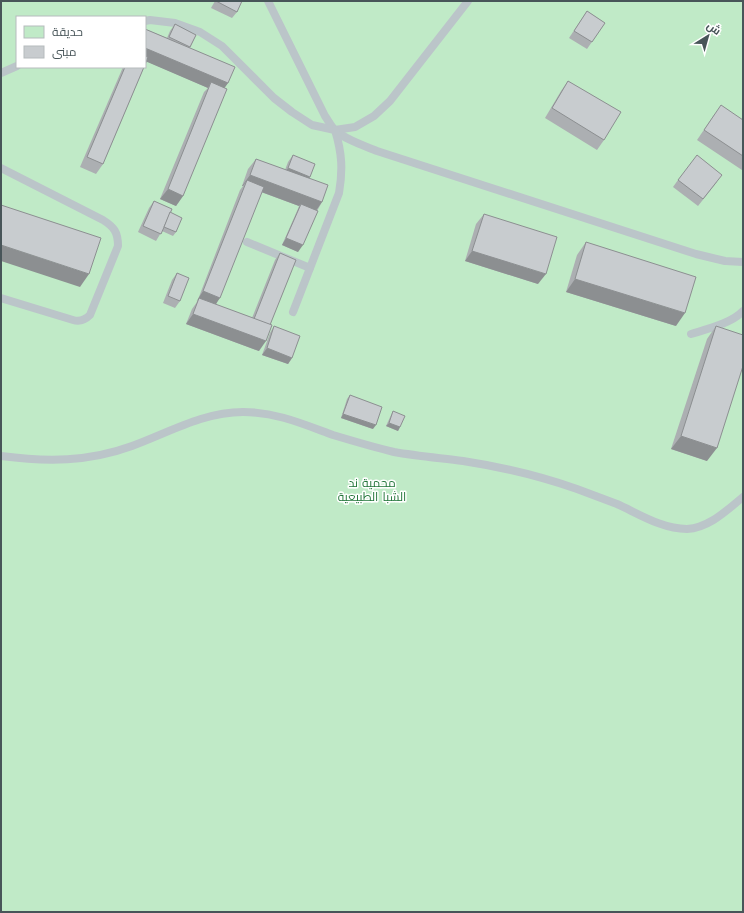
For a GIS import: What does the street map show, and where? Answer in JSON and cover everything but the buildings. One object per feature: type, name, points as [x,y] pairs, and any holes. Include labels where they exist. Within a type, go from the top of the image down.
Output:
[{"type":"lane","points":[[268,1],[325,116],[335,130],[341,155],[342,168],[339,193],[293,312]]},
{"type":"lane","points":[[146,21],[175,23],[200,32],[222,46],[274,98],[292,112],[312,125],[335,130],[355,127],[374,116],[390,101],[468,1]]},
{"type":"lane","points":[[1,73],[16,66]]},
{"type":"lane","points":[[335,130],[348,139],[377,151],[696,254],[725,261],[743,262]]},
{"type":"lane","points":[[1,168],[110,224],[115,230],[118,238],[118,246],[90,315],[87,318],[78,321],[73,320],[1,298]]},
{"type":"lane","points":[[247,242],[310,268]]},
{"type":"lane","points":[[691,334],[730,320],[743,311]]},
{"type":"lane","points":[[1,456],[41,460],[72,459],[103,455],[132,446],[212,415],[242,412],[273,414],[363,444],[394,452],[502,468],[540,478],[577,489],[614,503],[668,527],[688,529],[708,524],[725,513],[743,497]]},
{"type":"green space","name":"محمية ند الشبا الطبيعية","points":[[1,1],[743,1],[743,912],[1,912]]}]
